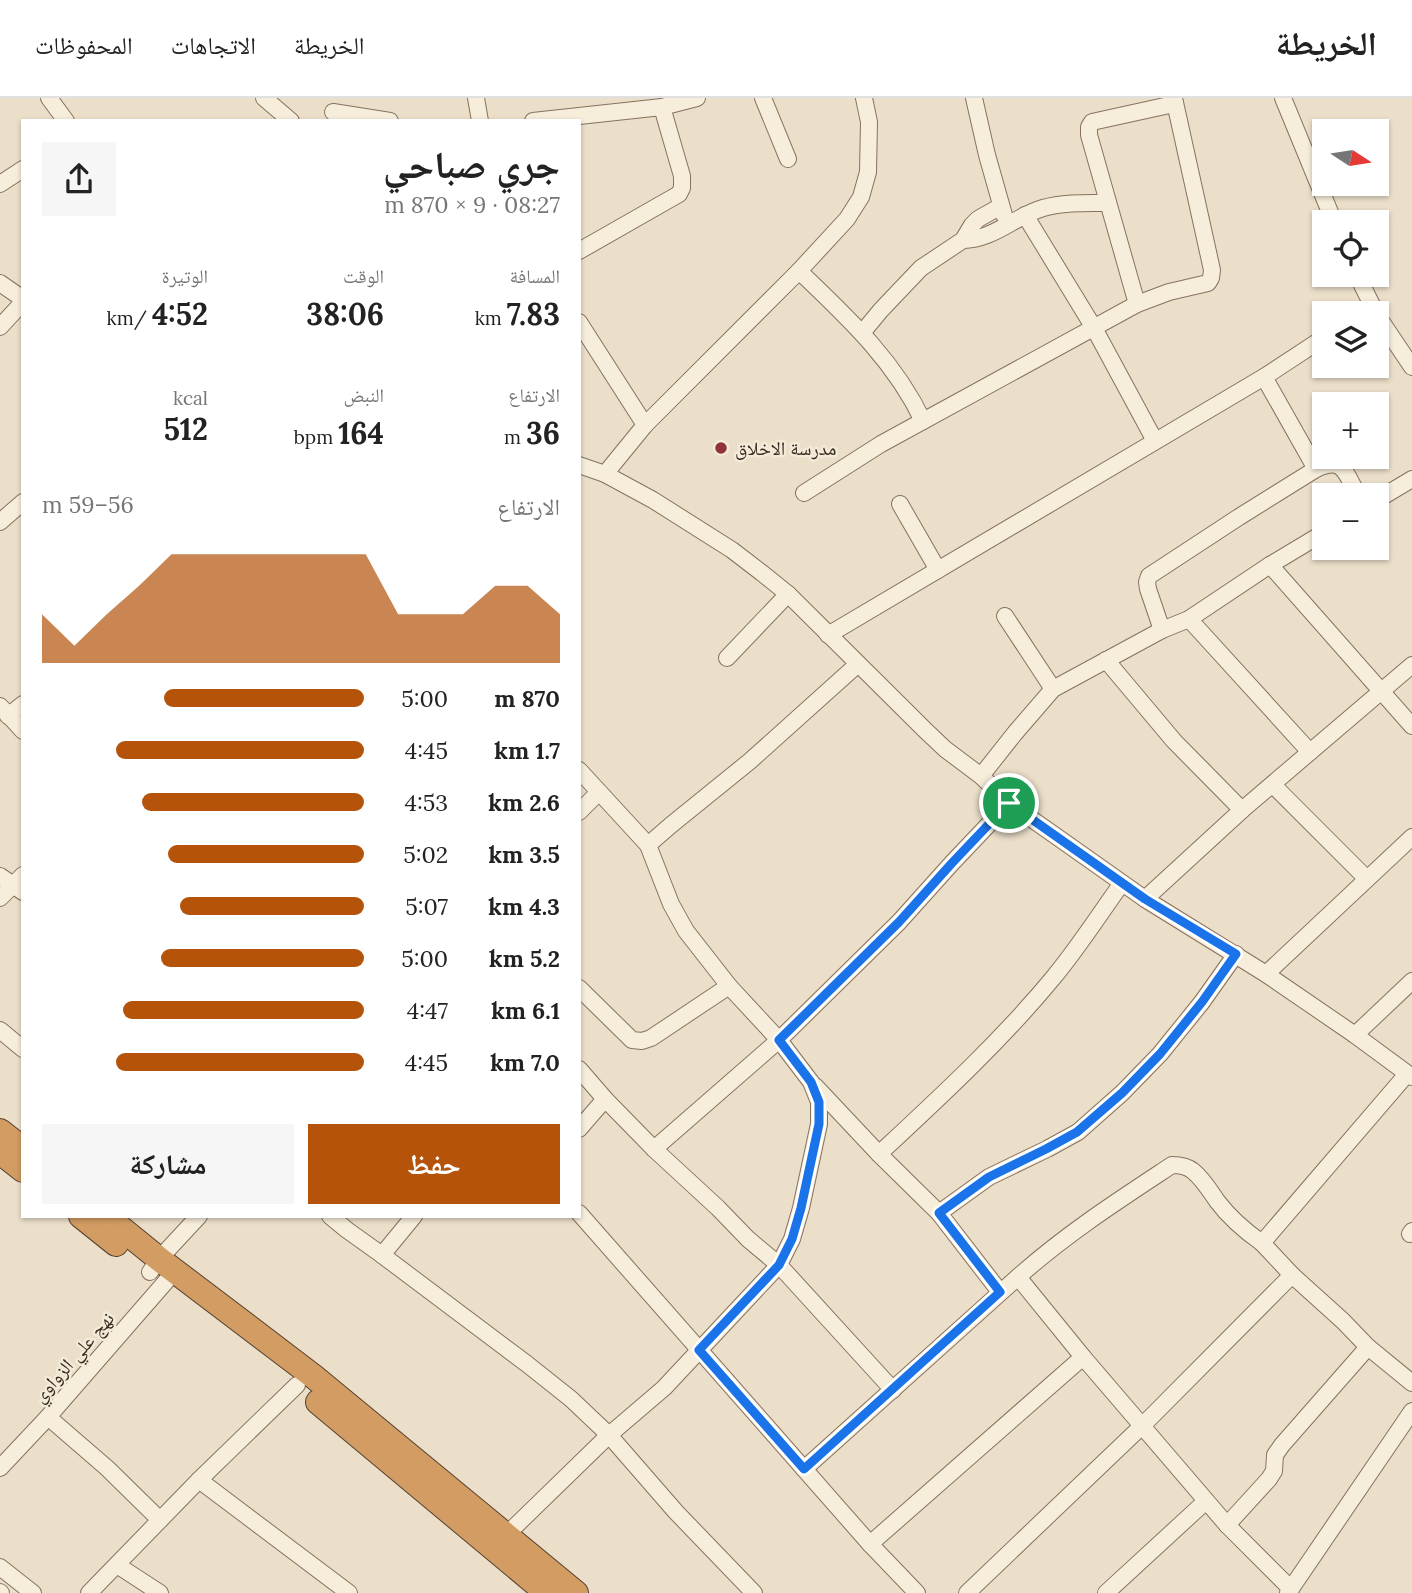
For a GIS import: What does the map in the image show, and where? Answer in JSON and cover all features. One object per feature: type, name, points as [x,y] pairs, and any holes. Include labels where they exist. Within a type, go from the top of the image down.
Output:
[{"type":"highway","points":[[0,1131],[21,1147]]},
{"type":"highway","points":[[0,1152],[21,1168]]},
{"type":"highway","points":[[83,1218],[313,1376],[499,1542],[547,1593]]},
{"type":"highway","points":[[108,1218],[162,1271],[297,1385],[499,1542],[576,1593]]},
{"type":"street","points":[[49,98],[65,119]]},
{"type":"street","points":[[264,98],[289,119]]},
{"type":"street","points":[[476,98],[480,119]]},
{"type":"street","points":[[542,119],[604,105],[662,107],[697,98]]},
{"type":"street","points":[[763,98],[788,159]]},
{"type":"street","points":[[605,474],[645,425],[848,219],[861,197],[868,172],[869,122],[864,98]]},
{"type":"street","points":[[974,98],[987,155],[1008,223]]},
{"type":"street","points":[[1117,98],[1120,116]]},
{"type":"street","points":[[1283,98],[1329,210]]},
{"type":"street","points":[[804,493],[881,444],[1138,304],[1169,292],[1208,283],[1212,270],[1174,101],[1091,122],[1089,127],[1089,135],[1138,304]]},
{"type":"street","points":[[581,250],[679,194],[682,176],[662,107]]},
{"type":"street","points":[[334,110],[380,119]]},
{"type":"street","points":[[0,184],[21,170]]},
{"type":"street","points":[[963,240],[977,239],[1043,208],[1108,203]]},
{"type":"street","points":[[862,333],[921,268],[963,240],[978,219],[1001,206]]},
{"type":"street","points":[[1025,215],[1094,328],[1155,441]]},
{"type":"street","points":[[799,271],[877,349],[923,421]]},
{"type":"street","points":[[0,283],[21,299]]},
{"type":"street","points":[[0,327],[21,303]]},
{"type":"street","points":[[581,325],[645,425]]},
{"type":"street","points":[[1389,336],[1412,368]]},
{"type":"street","points":[[828,635],[1125,461],[1312,346]]},
{"type":"street","points":[[1265,377],[1312,462]]},
{"type":"street","points":[[581,466],[605,474],[653,500],[732,550],[788,594],[945,749],[981,776],[1009,803],[1145,899],[1266,974],[1409,1075],[1262,1243]]},
{"type":"street","points":[[1162,630],[1148,589],[1149,576],[1316,469]]},
{"type":"street","points":[[1389,493],[1412,479]]},
{"type":"street","points":[[0,522],[21,504]]},
{"type":"street","points":[[900,504],[938,570]]},
{"type":"street","points":[[981,776],[1053,689],[1162,630],[1189,619],[1312,540]]},
{"type":"street","points":[[1270,565],[1412,726]]},
{"type":"street","points":[[727,657],[788,594]]},
{"type":"street","points":[[1005,615],[1053,689]]},
{"type":"street","points":[[1189,619],[1310,752]]},
{"type":"street","points":[[1106,660],[1174,741],[1242,810]]},
{"type":"street","points":[[648,845],[750,761],[858,664]]},
{"type":"street","points":[[1145,899],[1242,810],[1412,665]]},
{"type":"street","points":[[21,705],[4,711],[21,729]]},
{"type":"street","points":[[581,772],[648,845],[671,904],[686,931],[729,986],[779,1040],[811,1082],[939,1213],[1000,1292]]},
{"type":"street","points":[[1273,785],[1367,879]]},
{"type":"street","points":[[581,810],[599,792]]},
{"type":"street","points":[[654,1149],[779,1040],[899,922],[1009,803]]},
{"type":"street","points":[[1266,974],[1412,837]]},
{"type":"street","points":[[0,898],[14,882]]},
{"type":"street","points":[[879,1154],[1013,1024],[1054,977],[1122,883]]},
{"type":"street","points":[[939,1213],[989,1177],[1077,1132],[1122,1093],[1160,1054],[1236,954]]},
{"type":"street","points":[[1355,1035],[1412,981]]},
{"type":"street","points":[[581,990],[632,1040],[642,1041],[651,1038],[729,986]]},
{"type":"street","points":[[0,1030],[21,1047]]},
{"type":"street","points":[[581,1071],[654,1149],[779,1265],[893,1390]]},
{"type":"street","points":[[499,1542],[609,1435],[664,1388],[779,1265],[792,1239],[801,1208],[819,1124],[819,1102],[811,1082]]},
{"type":"street","points":[[581,1127],[605,1099]]},
{"type":"street","points":[[804,1469],[1045,1252],[1172,1165],[1192,1170],[1241,1226],[1262,1243],[1368,1347],[1412,1383]]},
{"type":"street","points":[[581,1215],[870,1544],[917,1593]]},
{"type":"street","name":"نهج علي الزواوي","points":[[0,1468],[48,1417],[162,1271],[198,1218]]},
{"type":"street","points":[[332,1218],[570,1399],[609,1435],[754,1593]]},
{"type":"street","points":[[382,1255],[412,1218]]},
{"type":"street","points":[[968,1593],[1143,1425],[1292,1275]]},
{"type":"street","points":[[1018,1277],[1206,1501],[1289,1591],[1412,1411]]},
{"type":"street","points":[[1227,1525],[1264,1487],[1274,1471],[1275,1455],[1282,1445],[1368,1347]]},
{"type":"street","points":[[870,1544],[1083,1357]]},
{"type":"street","points":[[89,1593],[199,1480],[297,1385]]},
{"type":"street","points":[[48,1417],[107,1468],[160,1520]]},
{"type":"street","points":[[199,1480],[349,1593]]},
{"type":"street","points":[[1106,1593],[1206,1501]]},
{"type":"street","points":[[117,1565],[160,1593]]},
{"type":"street","points":[[0,1567],[33,1593]]},
{"type":"place","name":"مدرسة الاخلاق","points":[[721,448]]},
{"type":"route","points":[[1009,803],[1145,899],[1236,954],[1160,1054],[1122,1093],[1077,1132],[989,1177],[939,1213],[1000,1292],[804,1469],[699,1350],[779,1265],[792,1239],[801,1208],[819,1124],[819,1102],[811,1082],[779,1040],[899,922],[1009,803]]}]
